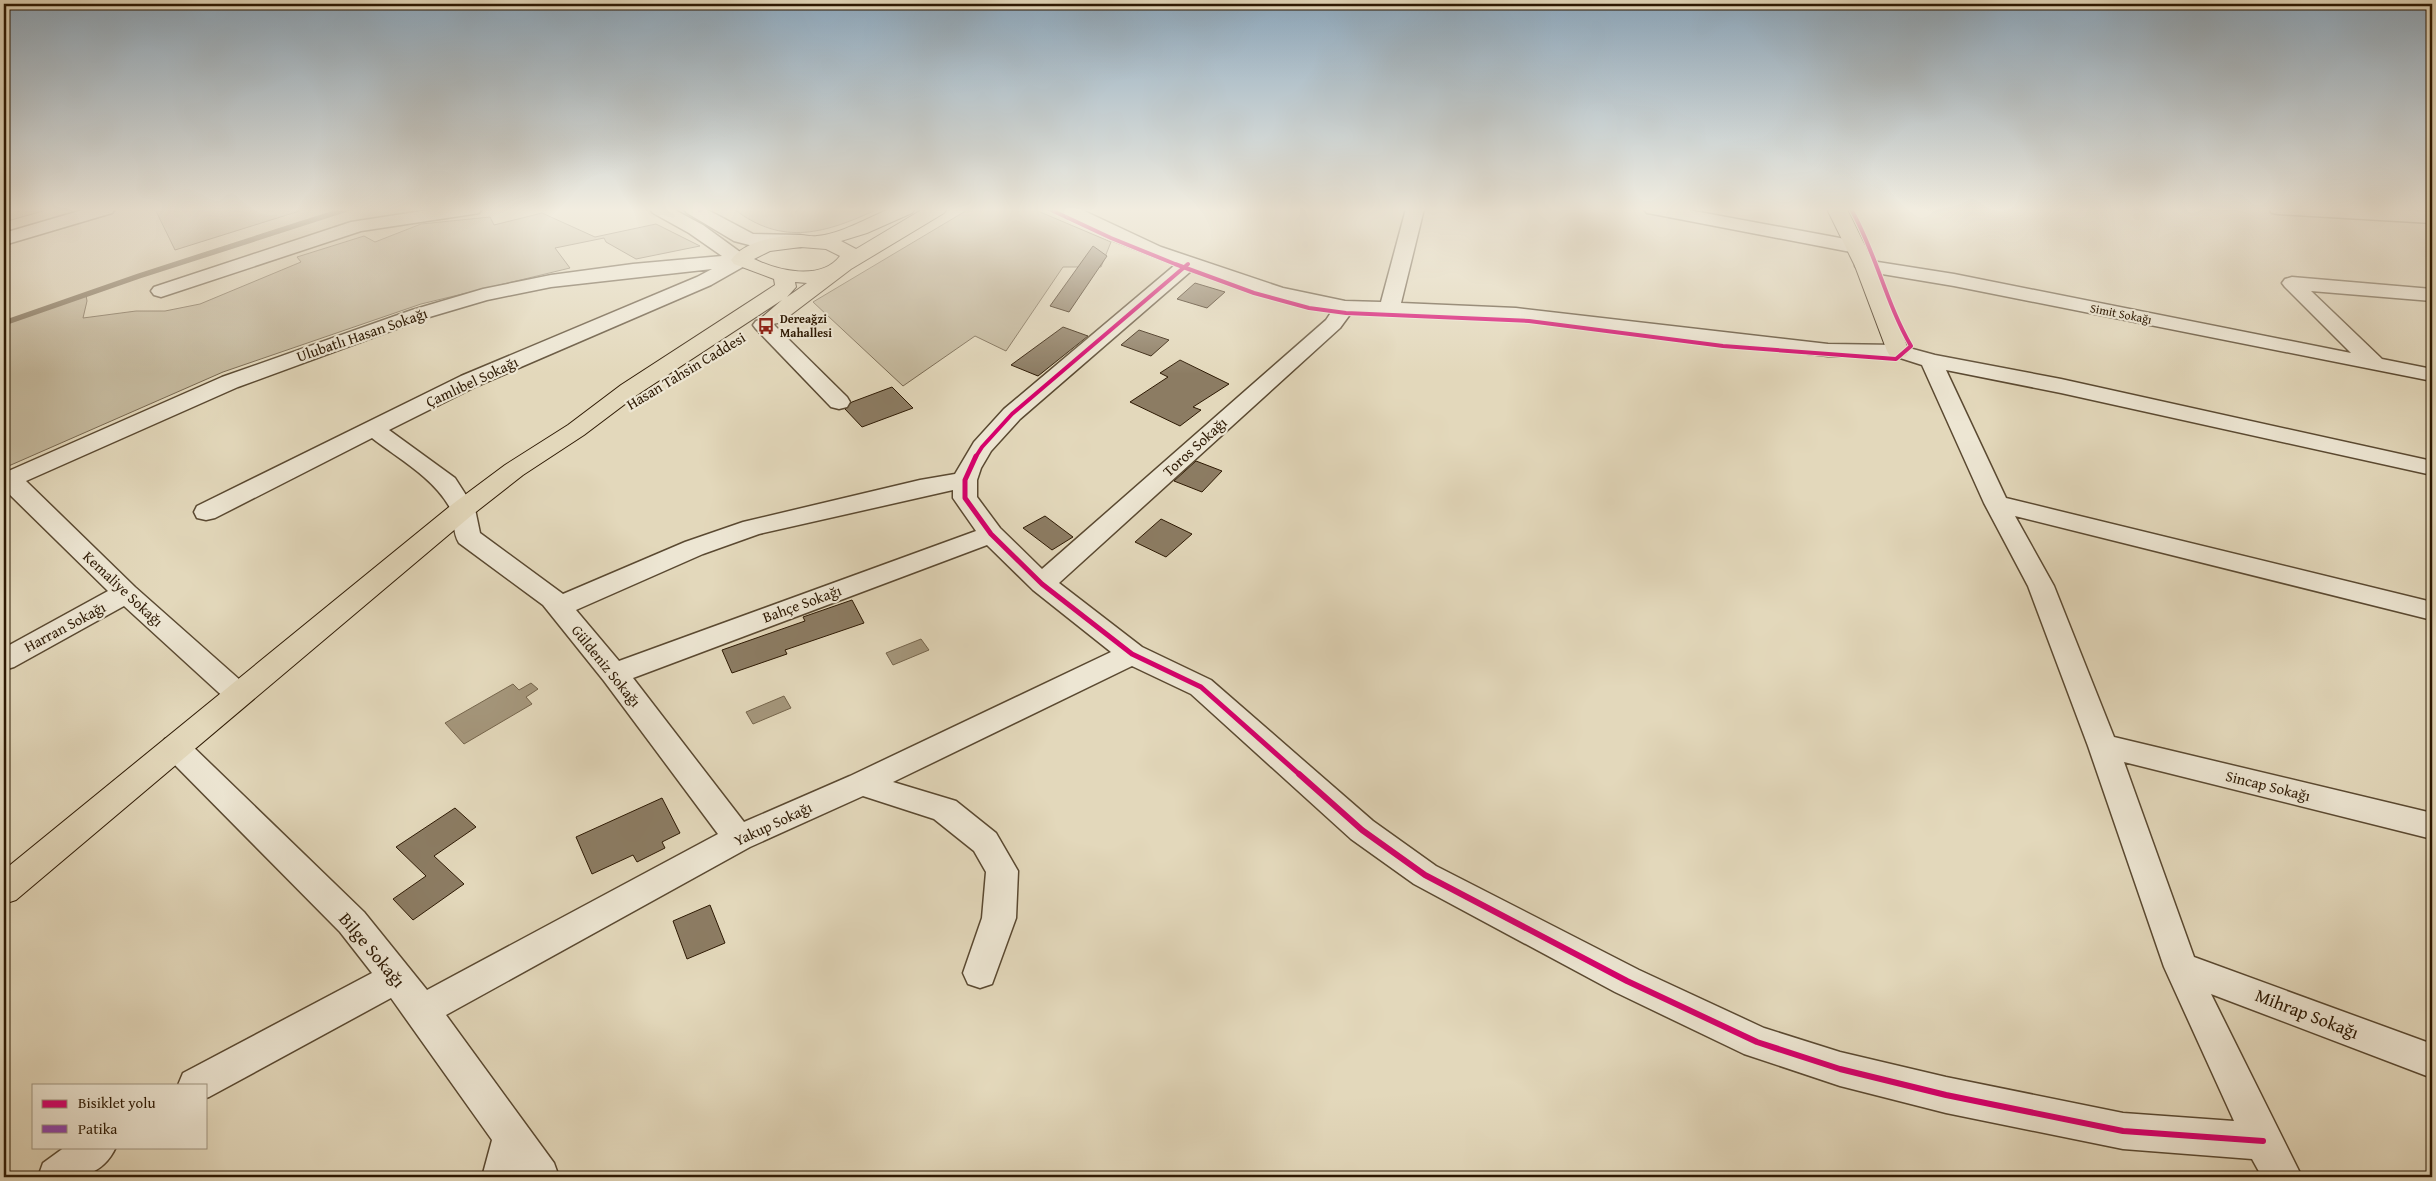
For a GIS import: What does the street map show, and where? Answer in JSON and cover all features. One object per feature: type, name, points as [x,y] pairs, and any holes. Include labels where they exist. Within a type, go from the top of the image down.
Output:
[{"type":"main road","points":[[747,264],[752,267],[783,274],[810,277],[840,268],[843,264]]},
{"type":"main road","name":"Hasan Tahsin Caddesi","points":[[576,430],[643,400],[763,325],[846,264]]},
{"type":"main road","points":[[1865,266],[1898,351]]},
{"type":"main road","name":"Hasan Tahsin Caddesi","points":[[576,430],[629,390],[778,294],[786,287],[783,274]]},
{"type":"main road","points":[[4,890],[463,509],[514,470],[576,430]]},
{"type":"street","points":[[161,291],[242,264]]},
{"type":"street","name":"Ulubatlı Hasan Sokağı","points":[[7,481],[230,382],[419,314],[483,295],[551,281],[697,264]]},
{"type":"street","name":"Çamlıbel Sokağı","points":[[206,512],[469,382],[704,281],[734,264]]},
{"type":"street","points":[[1188,264],[1296,300],[1345,307],[1516,314],[1828,350],[1898,351],[1931,361],[2061,386],[2432,468]]},
{"type":"street","points":[[1188,264],[1006,420],[975,457],[965,480],[965,498],[991,534],[1042,584],[1132,654],[1201,688],[1362,830],[1425,875],[1627,981],[1757,1042],[1840,1069],[1878,1079],[1946,1095],[2123,1131],[2264,1141]]},
{"type":"street","points":[[1389,309],[1401,264]]},
{"type":"street","name":"Simit Sokağı","points":[[1865,266],[1954,280],[2432,375]]},
{"type":"street","points":[[2375,364],[2292,283],[2432,295]]},
{"type":"street","name":"Toros Sokağı","points":[[1042,584],[1333,324],[1345,307]]},
{"type":"street","points":[[763,325],[840,402]]},
{"type":"street","points":[[1931,361],[1996,503],[2042,586],[2103,746],[2181,967],[2283,1177]]},
{"type":"street","name":"Güldeniz Sokağı","points":[[375,430],[448,483],[463,509],[468,537],[552,600],[614,674],[739,838]]},
{"type":"street","points":[[558,607],[685,552],[752,528],[920,488],[965,480]]},
{"type":"street","name":"Kemaliye Sokağı","points":[[7,481],[126,594],[239,695]]},
{"type":"street","points":[[1996,503],[2432,611]]},
{"type":"street","name":"Bahçe Sokağı","points":[[614,674],[991,534]]},
{"type":"street","name":"Harran Sokağı","points":[[4,660],[126,594]]},
{"type":"street","name":"Yakup Sokağı","points":[[422,1010],[739,838],[861,784],[1132,654]]},
{"type":"street","name":"Sincap Sokağı","points":[[2103,746],[2432,826]]},
{"type":"street","name":"Bilge Sokağı","points":[[175,747],[352,922],[422,1010],[540,1177]]},
{"type":"street","points":[[861,784],[944,810],[986,842],[1002,871],[999,918],[980,973]]},
{"type":"street","name":"Mihrap Sokağı","points":[[2181,967],[2432,1061]]},
{"type":"street","points":[[198,1084],[396,978]]},
{"type":"street","points":[[501,1177],[511,1138]]},
{"type":"street","points":[[57,1177],[96,1148]]},
{"type":"shaded area","points":[[296,264],[567,264],[570,268],[421,304],[223,372],[4,468],[4,323],[86,295],[87,301],[83,318],[136,311],[165,311],[200,304]]},
{"type":"shaded area","points":[[877,264],[1102,264],[1101,267],[1063,267],[1006,351],[975,336],[903,386],[813,302]]},
{"type":"shaded area","points":[[921,639],[929,650],[893,665],[886,653]]},
{"type":"shaded area","points":[[531,683],[538,689],[526,697],[532,704],[464,744],[445,723],[513,684],[519,690]]},
{"type":"shaded area","points":[[784,696],[791,708],[753,724],[746,712]]},
{"type":"building","points":[[1080,264],[1101,264],[1069,312],[1050,306]]},
{"type":"building","points":[[1195,283],[1225,292],[1207,308],[1177,299]]},
{"type":"building","points":[[1063,327],[1088,336],[1038,376],[1011,365]]},
{"type":"building","points":[[1139,330],[1169,340],[1151,356],[1121,345]]},
{"type":"building","points":[[1180,360],[1229,384],[1193,407],[1201,410],[1180,426],[1130,402],[1168,377],[1160,373]]},
{"type":"building","points":[[892,387],[913,408],[862,427],[845,409],[852,402]]},
{"type":"building","points":[[1196,461],[1222,471],[1202,492],[1174,481]]},
{"type":"building","points":[[1045,516],[1073,537],[1052,550],[1023,528]]},
{"type":"building","points":[[1161,519],[1192,534],[1166,557],[1135,542]]},
{"type":"building","points":[[852,600],[864,623],[785,650],[787,654],[732,673],[722,650],[805,621],[803,617]]},
{"type":"building","points":[[662,798],[680,833],[662,842],[665,848],[637,862],[633,855],[592,874],[576,837]]},
{"type":"building","points":[[455,808],[476,827],[434,856],[464,884],[413,920],[393,899],[426,876],[396,847]]},
{"type":"building","points":[[710,905],[725,943],[687,959],[673,921]]},
{"type":"waterway","points":[[4,323],[176,264]]},
{"type":"cycle path","points":[[1175,264],[1254,293],[1290,304],[1328,311],[1529,321],[1723,346],[1896,359],[1911,346],[1899,325],[1875,264]]},
{"type":"cycle path","points":[[1188,264],[1012,414],[982,447],[969,468],[965,480],[965,498],[991,534],[1042,584],[1132,654],[1201,687],[1362,830],[1425,875],[1627,981],[1757,1042],[1840,1069],[1946,1095],[2123,1131],[2263,1141]]},
{"type":"place","name":"Dereağzi Mahallesi","points":[[766,326]]}]
